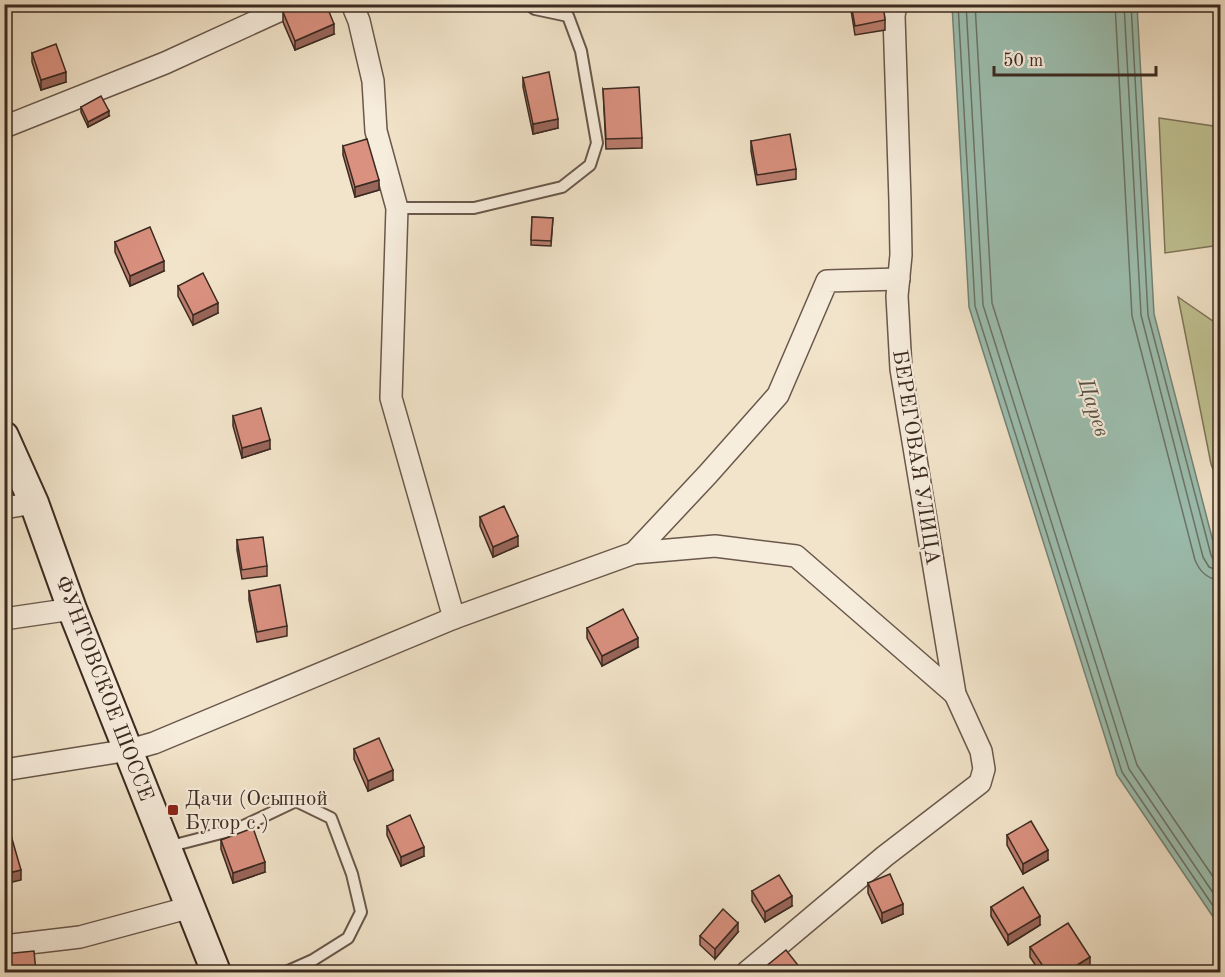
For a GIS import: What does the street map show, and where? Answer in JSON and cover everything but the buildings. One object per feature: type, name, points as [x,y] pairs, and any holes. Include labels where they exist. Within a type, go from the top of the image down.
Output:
[{"type":"street","points":[[4,127],[165,63],[294,4]]},
{"type":"street","points":[[352,4],[359,21],[373,81],[376,131],[397,208],[391,398],[454,618]]},
{"type":"street","name":"БЕРЕГОВАЯ УЛИЦА","points":[[747,972],[885,856],[980,783],[984,769],[981,751],[955,694],[901,369],[897,296],[901,255],[894,16],[896,4]]},
{"type":"street","points":[[634,553],[778,395],[827,281],[899,279]]},
{"type":"street","name":"ФУНТОВСКОЕ ШОССЕ","points":[[4,436],[34,503],[72,609],[216,972]]},
{"type":"street","points":[[4,508],[34,503]]},
{"type":"street","points":[[4,770],[129,750],[154,742],[454,618],[634,553],[715,546],[796,556],[955,694]]},
{"type":"street","points":[[4,619],[72,609]]},
{"type":"street","points":[[4,946],[81,937],[191,907]]},
{"type":"lane","points":[[397,208],[474,208],[562,187],[590,165],[597,143],[580,51],[568,16],[535,9],[528,4]]},
{"type":"lane","points":[[167,848],[237,829],[296,801],[331,818],[352,874],[361,912],[348,938],[313,960],[286,972]]},
{"type":"green space","points":[[1159,118],[1220,127],[1220,245],[1165,253]]},
{"type":"green space","points":[[1178,297],[1220,326],[1220,487],[1211,464]]},
{"type":"water","name":"Царев","points":[[952,5],[1137,5],[1154,314],[1220,563],[1220,927],[1117,775],[969,307]]},
{"type":"place","name":"Дачи (Осыпной Бугор с.)","points":[[173,810]]}]
